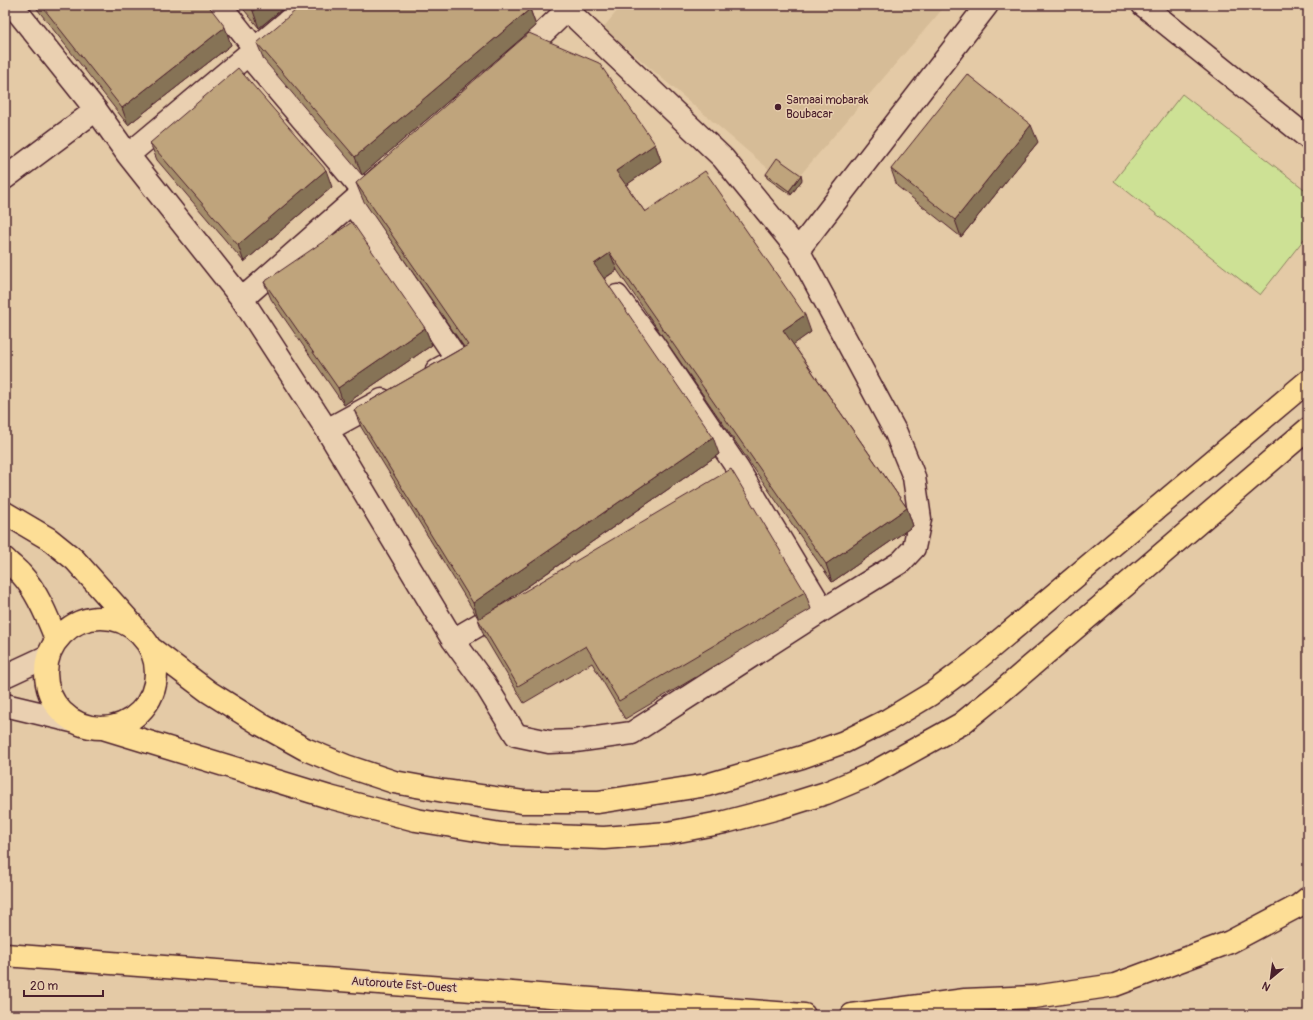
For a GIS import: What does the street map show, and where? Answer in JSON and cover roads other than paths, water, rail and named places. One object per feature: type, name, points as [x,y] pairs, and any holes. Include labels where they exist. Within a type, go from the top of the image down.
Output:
[{"type":"highway","points":[[52,648],[70,626],[88,618],[107,617],[125,623],[146,642],[209,692],[260,724],[305,749],[346,766],[394,782],[522,802],[598,802],[707,785],[802,757],[844,742],[888,720],[931,694],[974,662],[1308,381]]},
{"type":"highway","points":[[5,559],[22,574],[35,593],[48,618],[52,648],[45,675],[49,694],[58,709],[72,721],[88,727],[106,729],[329,797],[416,820],[501,834],[604,838],[668,833],[725,822],[826,793],[862,778],[961,724],[1008,686],[1308,429]]},
{"type":"highway","points":[[5,513],[49,539],[75,560],[146,642],[157,666],[156,684],[150,701],[139,714],[129,721],[106,729]]},
{"type":"highway","points":[[852,1015],[965,1000],[1034,997],[1115,985],[1230,942],[1298,906],[1308,898]]},
{"type":"highway","name":"Autoroute Est-Ouest","points":[[5,955],[804,1015]]},
{"type":"street","points":[[12,5],[96,110],[128,155],[242,299],[327,430],[453,640],[485,684],[516,735],[549,742],[575,741],[632,733],[822,610],[901,562],[914,548],[920,519],[914,477],[896,433],[798,250],[723,158],[565,8],[500,72]]},
{"type":"street","points":[[220,5],[251,52],[358,197],[457,359],[423,378]]},
{"type":"street","points":[[128,155],[307,5]]},
{"type":"street","points":[[798,250],[987,5]]},
{"type":"street","points":[[1143,5],[1308,138]]},
{"type":"street","points":[[5,178],[96,110]]},
{"type":"street","points":[[242,299],[400,160]]},
{"type":"street","points":[[617,296],[654,345],[732,473],[822,610]]},
{"type":"street","points":[[327,430],[402,389]]},
{"type":"street","points":[[453,640],[521,600]]},
{"type":"street","points":[[5,676],[52,648]]},
{"type":"street","points":[[5,705],[72,721]]},
{"type":"place","name":"Samaai mobarak Boubacar","points":[[778,107]]}]
